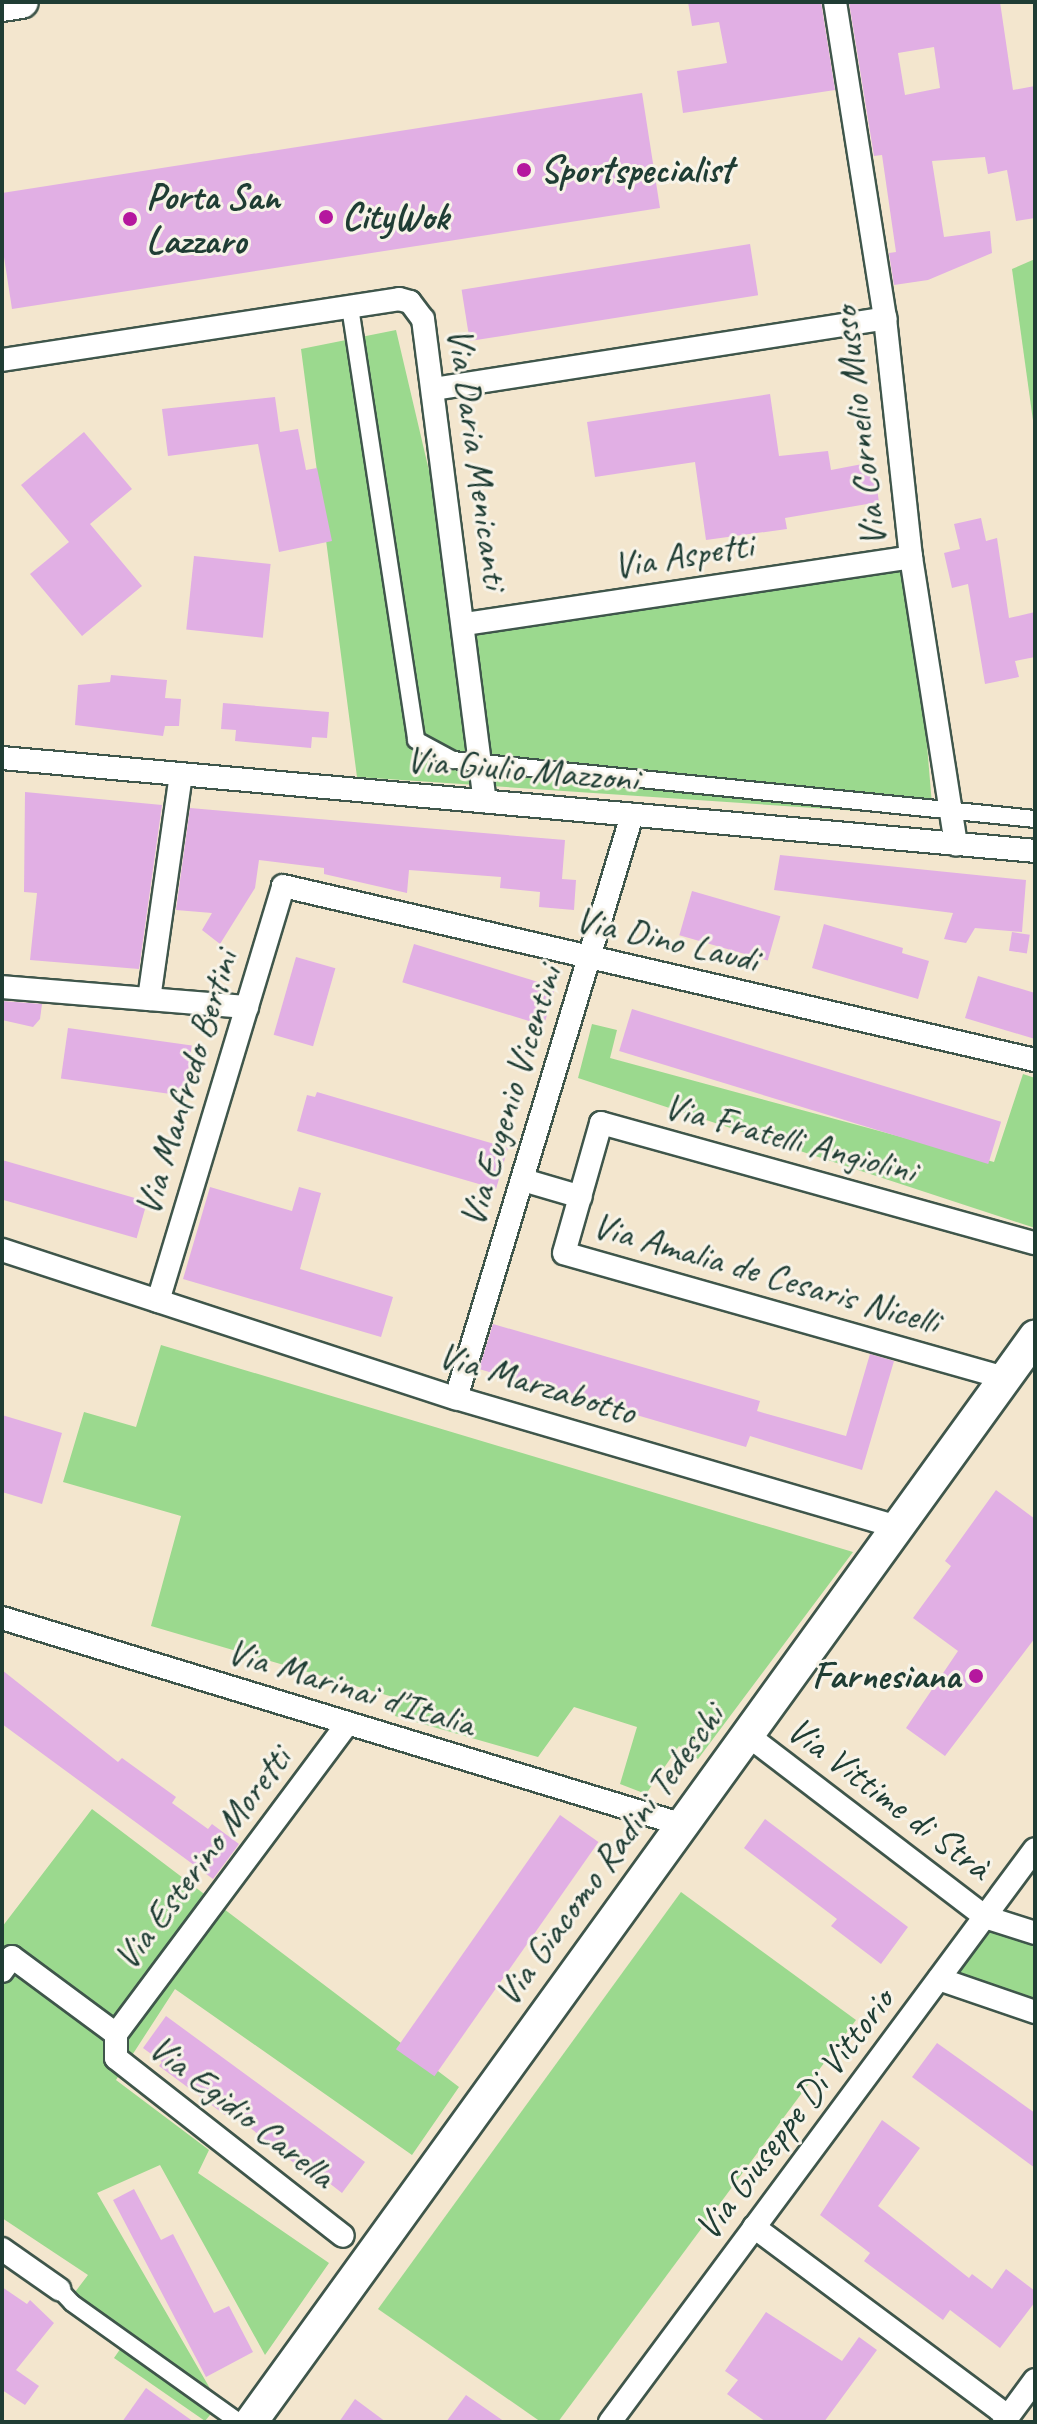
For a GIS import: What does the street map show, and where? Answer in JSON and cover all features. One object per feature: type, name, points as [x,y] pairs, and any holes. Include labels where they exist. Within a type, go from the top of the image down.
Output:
[{"type":"main road","points":[[2,5],[22,2]]},
{"type":"main road","name":"Via Giacomo Radini Tedeschi","points":[[251,2422],[680,1824],[1035,1337]]},
{"type":"street","name":"Via Cornelio Musso","points":[[835,2],[885,318],[911,557],[956,844]]},
{"type":"street","name":"Via Daria Menicanti","points":[[2,360],[399,299],[419,311],[434,389],[485,801]]},
{"type":"street","points":[[350,307],[416,740],[453,760],[1035,819]]},
{"type":"street","points":[[434,389],[885,318]]},
{"type":"street","name":"Via Aspetti","points":[[465,624],[911,557]]},
{"type":"street","name":"Via Giulio Mazzoni","points":[[2,758],[1035,851]]},
{"type":"street","points":[[149,999],[181,774]]},
{"type":"street","name":"Via Eugenio Vicentini","points":[[456,1398],[632,815]]},
{"type":"street","name":"Via Dino Laudi","points":[[283,886],[1035,1060]]},
{"type":"street","name":"Via Manfredo Bertini","points":[[158,1301],[283,886]]},
{"type":"street","points":[[2,987],[247,1007]]},
{"type":"street","name":"Via Fratelli Angiolini","points":[[581,1197],[601,1123],[1035,1243]]},
{"type":"street","points":[[523,1180],[581,1197]]},
{"type":"street","name":"Via Amalia de Cesaris Nicelli","points":[[581,1197],[564,1253],[1005,1378]]},
{"type":"street","name":"Via Marzabotto","points":[[2,1250],[456,1398],[897,1527]]},
{"type":"street","name":"Via Marinai d'Italia","points":[[2,1618],[680,1824]]},
{"type":"street","name":"Via Esterino Moretti","points":[[116,2034],[346,1725]]},
{"type":"street","name":"Via Vittime di Strà","points":[[746,1734],[985,1917],[1035,1933]]},
{"type":"street","name":"Via Giuseppe Di Vittorio","points":[[610,2422],[1035,1849]]},
{"type":"street","name":"Via Egidio Carella","points":[[2,1971],[12,1957],[116,2034],[116,2058],[343,2236]]},
{"type":"street","points":[[939,1979],[1035,2012]]},
{"type":"street","points":[[754,2227],[1006,2419],[1035,2380]]},
{"type":"street","points":[[2,2249],[239,2422]]},
{"type":"green space","points":[[1035,259],[1035,435],[1012,269]]},
{"type":"green space","points":[[396,330],[465,624],[911,557],[933,816],[357,777],[301,349]]},
{"type":"green space","points":[[592,1024],[617,1030],[610,1058],[994,1162],[1023,1074],[1035,1078],[1035,1228],[578,1078]]},
{"type":"green space","points":[[161,1345],[853,1552],[698,1759],[679,1746],[646,1794],[620,1784],[637,1727],[574,1707],[538,1757],[395,1716],[400,1699],[151,1626],[181,1516],[63,1482],[84,1412],[136,1427]]},
{"type":"green space","points":[[92,1809],[459,2087],[412,2155],[175,1989],[116,2080],[209,2150],[198,2173],[329,2263],[265,2355],[160,2165],[97,2193],[219,2404],[205,2421],[114,2358],[129,2336],[72,2296],[88,2275],[2,2218],[2,1927]]},
{"type":"green space","points":[[681,1892],[856,2020],[558,2422],[541,2422],[378,2309]]},
{"type":"green space","points":[[988,1928],[1035,1943],[1035,2003],[955,1974]]},
{"type":"building","points":[[688,2],[821,2],[835,90],[683,113],[677,71],[727,63],[719,22],[692,26]]},
{"type":"building","points":[[849,2],[1000,2],[1013,90],[1035,86],[1035,218],[1016,221],[1007,170],[988,174],[985,157],[932,161],[944,237],[990,231],[992,253],[928,280],[894,285],[889,253],[896,252],[882,155],[874,156]],"holes":[[[934,47],[940,88],[905,95],[898,53]]]},
{"type":"building","points":[[642,93],[660,208],[12,309],[2,244],[2,193]]},
{"type":"building","points":[[750,244],[758,295],[470,341],[462,290]]},
{"type":"building","points":[[770,394],[779,456],[828,451],[831,470],[873,462],[879,502],[785,518],[787,529],[706,540],[695,462],[595,477],[587,422]]},
{"type":"building","points":[[275,397],[280,432],[298,429],[306,470],[317,468],[332,541],[279,552],[258,444],[168,456],[162,409]]},
{"type":"building","points":[[84,432],[132,489],[90,524],[142,586],[82,636],[30,574],[69,542],[21,485]]},
{"type":"building","points":[[981,518],[986,541],[997,538],[1009,618],[1035,612],[1035,657],[1015,661],[1019,677],[985,684],[968,584],[952,588],[944,553],[960,549],[954,524]]},
{"type":"building","points":[[194,556],[271,564],[263,638],[186,630]]},
{"type":"building","points":[[111,675],[167,680],[165,698],[181,699],[179,726],[165,726],[163,736],[75,725],[78,685],[110,682]]},
{"type":"building","points":[[223,703],[329,712],[327,738],[312,737],[311,748],[235,741],[236,730],[221,729]]},
{"type":"building","points":[[25,792],[162,805],[139,969],[30,960],[37,893],[24,892]]},
{"type":"building","points":[[190,808],[565,840],[562,879],[576,880],[574,910],[539,907],[540,892],[500,888],[501,877],[409,870],[407,893],[324,874],[324,868],[259,860],[255,888],[220,944],[202,930],[212,913],[176,910]]},
{"type":"building","points":[[780,855],[1026,880],[1022,932],[975,928],[966,943],[944,939],[953,913],[774,890]]},
{"type":"building","points":[[692,891],[780,916],[768,961],[679,935]]},
{"type":"building","points":[[824,924],[903,948],[902,953],[929,961],[918,999],[812,968]]},
{"type":"building","points":[[1012,932],[1030,935],[1027,954],[1009,951]]},
{"type":"building","points":[[414,944],[556,987],[544,1026],[402,982]]},
{"type":"building","points":[[296,957],[335,968],[313,1046],[274,1035]]},
{"type":"building","points":[[978,976],[1035,993],[1035,1039],[965,1018]]},
{"type":"building","points":[[2,1001],[42,1004],[40,1019],[33,1027],[2,1020]]},
{"type":"building","points":[[632,1009],[1001,1122],[988,1164],[619,1051]]},
{"type":"building","points":[[68,1028],[192,1045],[185,1096],[61,1079]]},
{"type":"building","points":[[317,1092],[508,1148],[496,1189],[297,1131],[307,1095],[315,1097]]},
{"type":"building","points":[[2,1160],[147,1202],[137,1238],[2,1200]]},
{"type":"building","points":[[210,1187],[292,1211],[299,1187],[321,1193],[300,1269],[393,1297],[381,1337],[183,1279]]},
{"type":"building","points":[[493,1324],[760,1401],[757,1411],[846,1436],[870,1354],[894,1361],[862,1470],[750,1436],[746,1447],[479,1369]]},
{"type":"building","points":[[2,1415],[62,1433],[42,1504],[2,1492]]},
{"type":"building","points":[[996,1490],[1035,1519],[1035,1638],[945,1756],[906,1728],[958,1651],[913,1618],[951,1566],[945,1561]]},
{"type":"building","points":[[2,1670],[118,1762],[122,1758],[176,1797],[172,1803],[208,1829],[212,1824],[239,1844],[213,1879],[2,1724]]},
{"type":"building","points":[[560,1815],[599,1842],[434,2076],[396,2049]]},
{"type":"building","points":[[765,1819],[908,1927],[881,1964],[831,1926],[837,1919],[744,1848]]},
{"type":"building","points":[[166,2016],[365,2162],[342,2193],[324,2179],[320,2184],[228,2110],[225,2115],[159,2066],[162,2062],[143,2048]]},
{"type":"building","points":[[937,2043],[1035,2113],[1035,2168],[912,2077]]},
{"type":"building","points":[[882,2120],[920,2148],[878,2206],[969,2278],[972,2274],[992,2289],[1006,2269],[1035,2291],[1035,2302],[1000,2348],[950,2310],[943,2320],[864,2261],[870,2253],[820,2215]]},
{"type":"building","points":[[134,2189],[161,2240],[173,2234],[214,2313],[229,2306],[253,2352],[206,2377],[113,2200]]},
{"type":"building","points":[[2,2287],[27,2304],[30,2300],[54,2323],[16,2370],[39,2386],[25,2405],[2,2390]]},
{"type":"building","points":[[766,2312],[842,2361],[859,2337],[877,2350],[824,2422],[766,2422],[727,2394],[738,2380],[725,2371]]},
{"type":"building","points":[[146,2388],[194,2422],[122,2422]]},
{"type":"building","points":[[466,2395],[505,2422],[446,2422]]},
{"type":"building","points":[[355,2399],[386,2422],[339,2422]]},
{"type":"place","name":"Sportspecialist","points":[[524,170]]},
{"type":"place","name":"CityWok","points":[[326,217]]},
{"type":"place","name":"Porta San Lazzaro","points":[[130,219]]},
{"type":"place","name":"Farnesiana","points":[[976,1676]]}]
